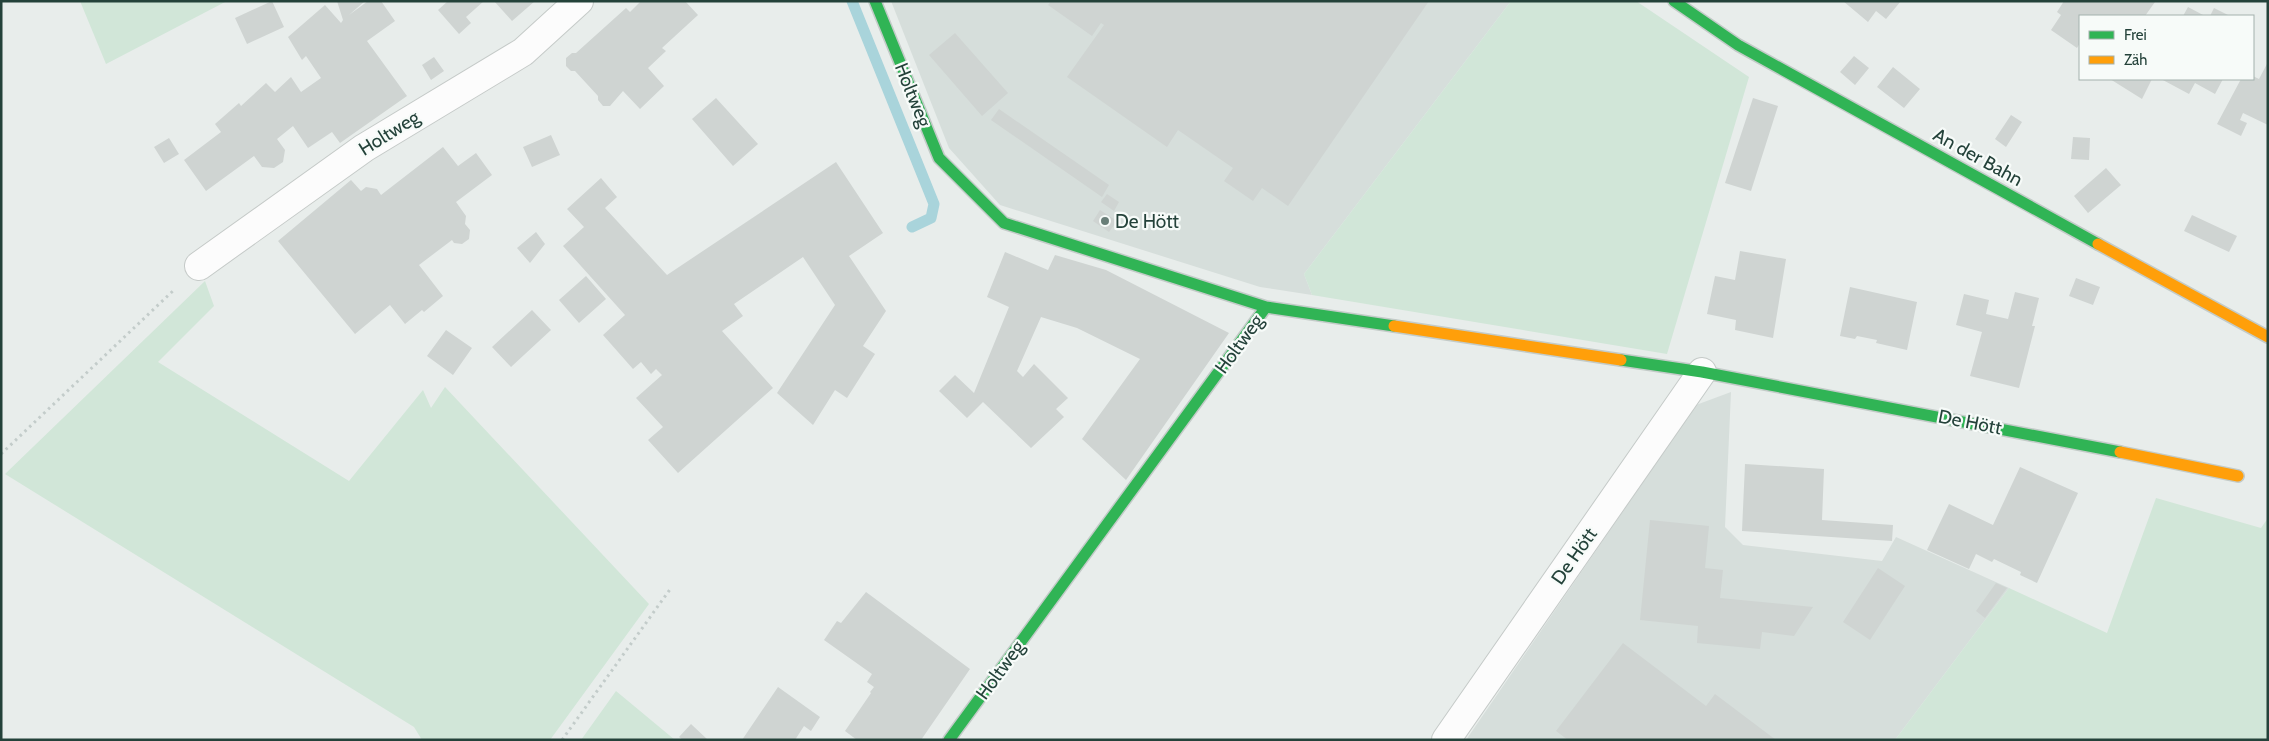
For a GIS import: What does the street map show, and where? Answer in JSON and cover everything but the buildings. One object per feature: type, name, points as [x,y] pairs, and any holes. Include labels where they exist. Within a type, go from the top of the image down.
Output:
[{"type":"street","name":"Holtweg","points":[[199,266],[364,148],[523,52],[579,1]]},
{"type":"street","name":"Holtweg","points":[[875,1],[939,158],[1004,223],[1266,307],[949,740]]},
{"type":"street","name":"An der Bahn","points":[[1674,1],[1738,44],[2268,337]]},
{"type":"street","name":"De Hött","points":[[1266,307],[1702,372],[1948,418],[2238,476]]},
{"type":"street","name":"De Hött","points":[[1446,740],[1702,372]]},
{"type":"path","points":[[1,454],[199,266]]},
{"type":"path","points":[[562,740],[671,588]]},
{"type":"shaded area","points":[[891,1],[1511,1],[1304,274],[1312,295],[1260,287],[1000,205],[949,148]]},
{"type":"shaded area","points":[[1731,392],[1725,527],[1743,545],[1882,561],[1896,537],[2009,588],[1895,740],[1466,740],[1696,405]]},
{"type":"green space","points":[[80,1],[227,1],[106,64]]},
{"type":"green space","points":[[1511,1],[1636,1],[1749,77],[1667,354],[1312,295],[1304,274]]},
{"type":"green space","points":[[205,281],[214,306],[158,362],[349,481],[423,390],[431,408],[445,387],[649,604],[550,740],[422,740],[414,727],[5,474]]},
{"type":"green space","points":[[2156,498],[2261,528],[2268,518],[2268,740],[1895,740],[2009,588],[2107,633]]},
{"type":"green space","points":[[616,691],[675,740],[581,740]]},
{"type":"waterway","points":[[852,1],[934,204],[931,218],[912,227]]},
{"type":"traffic: fast","points":[[875,1],[939,158],[1004,223],[1266,307],[1394,326]]},
{"type":"traffic: fast","points":[[1674,1],[1738,45],[2098,244]]},
{"type":"traffic: fast","points":[[949,740],[1266,307]]},
{"type":"traffic: fast","points":[[1621,360],[1702,372],[2120,452]]},
{"type":"traffic: slow","points":[[2098,244],[2268,337]]},
{"type":"traffic: slow","points":[[1394,326],[1621,360]]},
{"type":"traffic: slow","points":[[2120,452],[2238,476]]},
{"type":"place","name":"De Hött","points":[[1105,221]]}]
